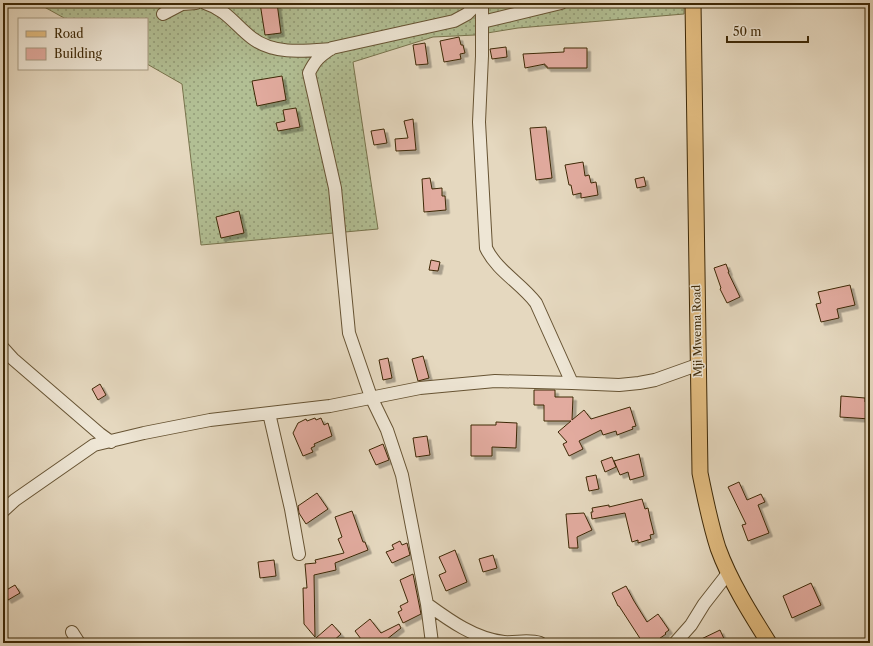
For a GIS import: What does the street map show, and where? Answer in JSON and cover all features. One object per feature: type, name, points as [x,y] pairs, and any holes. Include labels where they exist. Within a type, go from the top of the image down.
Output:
[{"type":"main road","name":"Mji Mwema Road","points":[[693,3],[697,365],[700,473],[708,514],[728,572],[769,643]]},
{"type":"street","points":[[163,14],[182,4],[196,3]]},
{"type":"street","points":[[205,3],[215,6],[228,14],[253,38],[268,47],[292,51],[332,48],[454,21],[467,14],[478,3]]},
{"type":"street","points":[[482,3],[478,122],[486,248],[498,266],[530,295],[536,303],[572,382]]},
{"type":"street","points":[[482,22],[561,3]]},
{"type":"street","points":[[332,48],[314,63],[309,73],[335,188],[349,333],[371,397],[386,430],[402,475],[427,604],[428,641]]},
{"type":"street","points":[[3,348],[13,359],[100,434],[112,442]]},
{"type":"street","points":[[3,511],[15,500],[94,445],[171,427],[210,420],[330,406],[420,388],[496,381],[572,382],[619,385],[639,383],[655,380],[697,365]]},
{"type":"street","points":[[269,413],[291,509],[299,554]]},
{"type":"street","points":[[675,643],[688,629],[704,604],[728,572]]},
{"type":"street","points":[[427,604],[451,621],[487,639],[504,642],[535,641],[540,643]]},
{"type":"street","points":[[72,632],[79,643]]},
{"type":"green space","points":[[37,3],[684,3],[684,14],[518,28],[475,35],[433,37],[353,62],[378,229],[201,245],[182,84],[148,65],[148,18],[64,18]]},
{"type":"building","points":[[260,3],[277,3],[281,33],[265,35]]},
{"type":"building","points":[[459,37],[465,53],[460,54],[461,59],[444,62],[440,41]]},
{"type":"building","points":[[425,43],[428,64],[416,65],[413,45]]},
{"type":"building","points":[[506,47],[507,57],[492,59],[490,49]]},
{"type":"building","points":[[564,48],[587,48],[587,68],[547,68],[545,64],[525,68],[523,54],[564,52]]},
{"type":"building","points":[[282,76],[286,100],[257,106],[252,81]]},
{"type":"building","points":[[296,108],[300,127],[278,131],[276,123],[285,121],[283,110]]},
{"type":"building","points":[[413,119],[416,150],[396,151],[395,139],[408,138],[404,121]]},
{"type":"building","points":[[546,127],[552,178],[536,180],[530,128]]},
{"type":"building","points":[[384,129],[387,143],[374,145],[371,131]]},
{"type":"building","points":[[583,162],[585,176],[589,175],[591,183],[596,182],[598,195],[581,198],[581,193],[573,195],[571,185],[569,185],[565,165]]},
{"type":"building","points":[[644,177],[646,186],[637,188],[635,179]]},
{"type":"building","points":[[430,178],[432,189],[442,188],[442,196],[445,196],[446,210],[424,212],[422,179]]},
{"type":"building","points":[[239,211],[244,233],[221,238],[216,217]]},
{"type":"building","points":[[431,260],[440,262],[438,271],[429,270]]},
{"type":"building","points":[[726,264],[728,272],[740,297],[727,303],[720,289],[721,288],[714,268]]},
{"type":"building","points":[[850,285],[855,305],[837,309],[839,318],[821,322],[816,304],[821,303],[818,292]]},
{"type":"building","points":[[423,356],[429,378],[418,381],[412,359]]},
{"type":"building","points":[[388,358],[392,378],[383,380],[379,360]]},
{"type":"building","points":[[100,384],[106,395],[98,400],[92,389]]},
{"type":"building","points":[[534,390],[555,390],[555,397],[573,397],[572,420],[584,410],[591,419],[630,407],[636,426],[632,427],[633,429],[617,435],[616,431],[603,435],[601,430],[579,441],[583,449],[569,456],[563,444],[567,442],[558,432],[571,421],[544,421],[544,405],[534,405]]},
{"type":"building","points":[[841,396],[865,398],[865,402],[870,402],[870,419],[840,417]]},
{"type":"building","points":[[315,418],[316,420],[321,418],[324,425],[328,423],[332,436],[314,444],[315,446],[311,448],[313,452],[303,456],[293,433],[298,423],[306,419],[307,421]]},
{"type":"building","points":[[496,422],[517,423],[516,448],[492,447],[492,456],[471,456],[471,425],[496,425]]},
{"type":"building","points":[[427,436],[430,455],[416,457],[413,438]]},
{"type":"building","points":[[383,444],[389,460],[376,465],[369,450]]},
{"type":"building","points":[[639,454],[644,476],[630,480],[628,472],[620,475],[614,461]]},
{"type":"building","points":[[612,457],[616,467],[605,472],[601,461]]},
{"type":"building","points":[[596,475],[599,489],[589,491],[586,477]]},
{"type":"building","points":[[739,482],[747,500],[761,494],[765,502],[758,505],[769,533],[748,541],[742,525],[746,524],[728,487]]},
{"type":"building","points":[[317,493],[328,509],[306,524],[299,513],[298,506]]},
{"type":"building","points":[[642,499],[645,509],[648,508],[654,534],[650,535],[651,539],[638,543],[638,540],[632,542],[625,513],[592,519],[592,508],[609,505],[609,507]]},
{"type":"building","points":[[352,511],[363,542],[365,542],[368,550],[335,563],[336,570],[314,575],[315,637],[304,624],[303,588],[307,588],[305,564],[316,563],[315,560],[344,553],[338,539],[342,537],[335,517]]},
{"type":"building","points":[[584,513],[592,530],[577,537],[578,548],[569,548],[566,514]]},
{"type":"building","points":[[400,541],[402,545],[407,543],[410,555],[392,563],[386,552],[394,549],[392,545]]},
{"type":"building","points":[[455,550],[467,582],[446,591],[439,575],[446,572],[439,557]]},
{"type":"building","points":[[493,555],[497,568],[483,572],[479,559]]},
{"type":"building","points":[[274,560],[276,576],[260,578],[258,562]]},
{"type":"building","points":[[413,574],[421,614],[403,623],[398,612],[402,610],[400,606],[408,602],[400,580]]},
{"type":"building","points":[[811,583],[821,605],[792,618],[783,596]]},
{"type":"building","points":[[15,585],[20,593],[8,600],[3,592]]},
{"type":"building","points":[[626,586],[647,622],[658,614],[669,630],[665,633],[666,634],[653,643],[643,643],[618,606],[612,593]]},
{"type":"building","points":[[370,619],[381,633],[399,624],[401,628],[382,643],[364,643],[355,631]]},
{"type":"building","points":[[332,624],[341,634],[331,643],[321,643],[316,638]]},
{"type":"building","points":[[720,630],[726,643],[693,643]]}]
